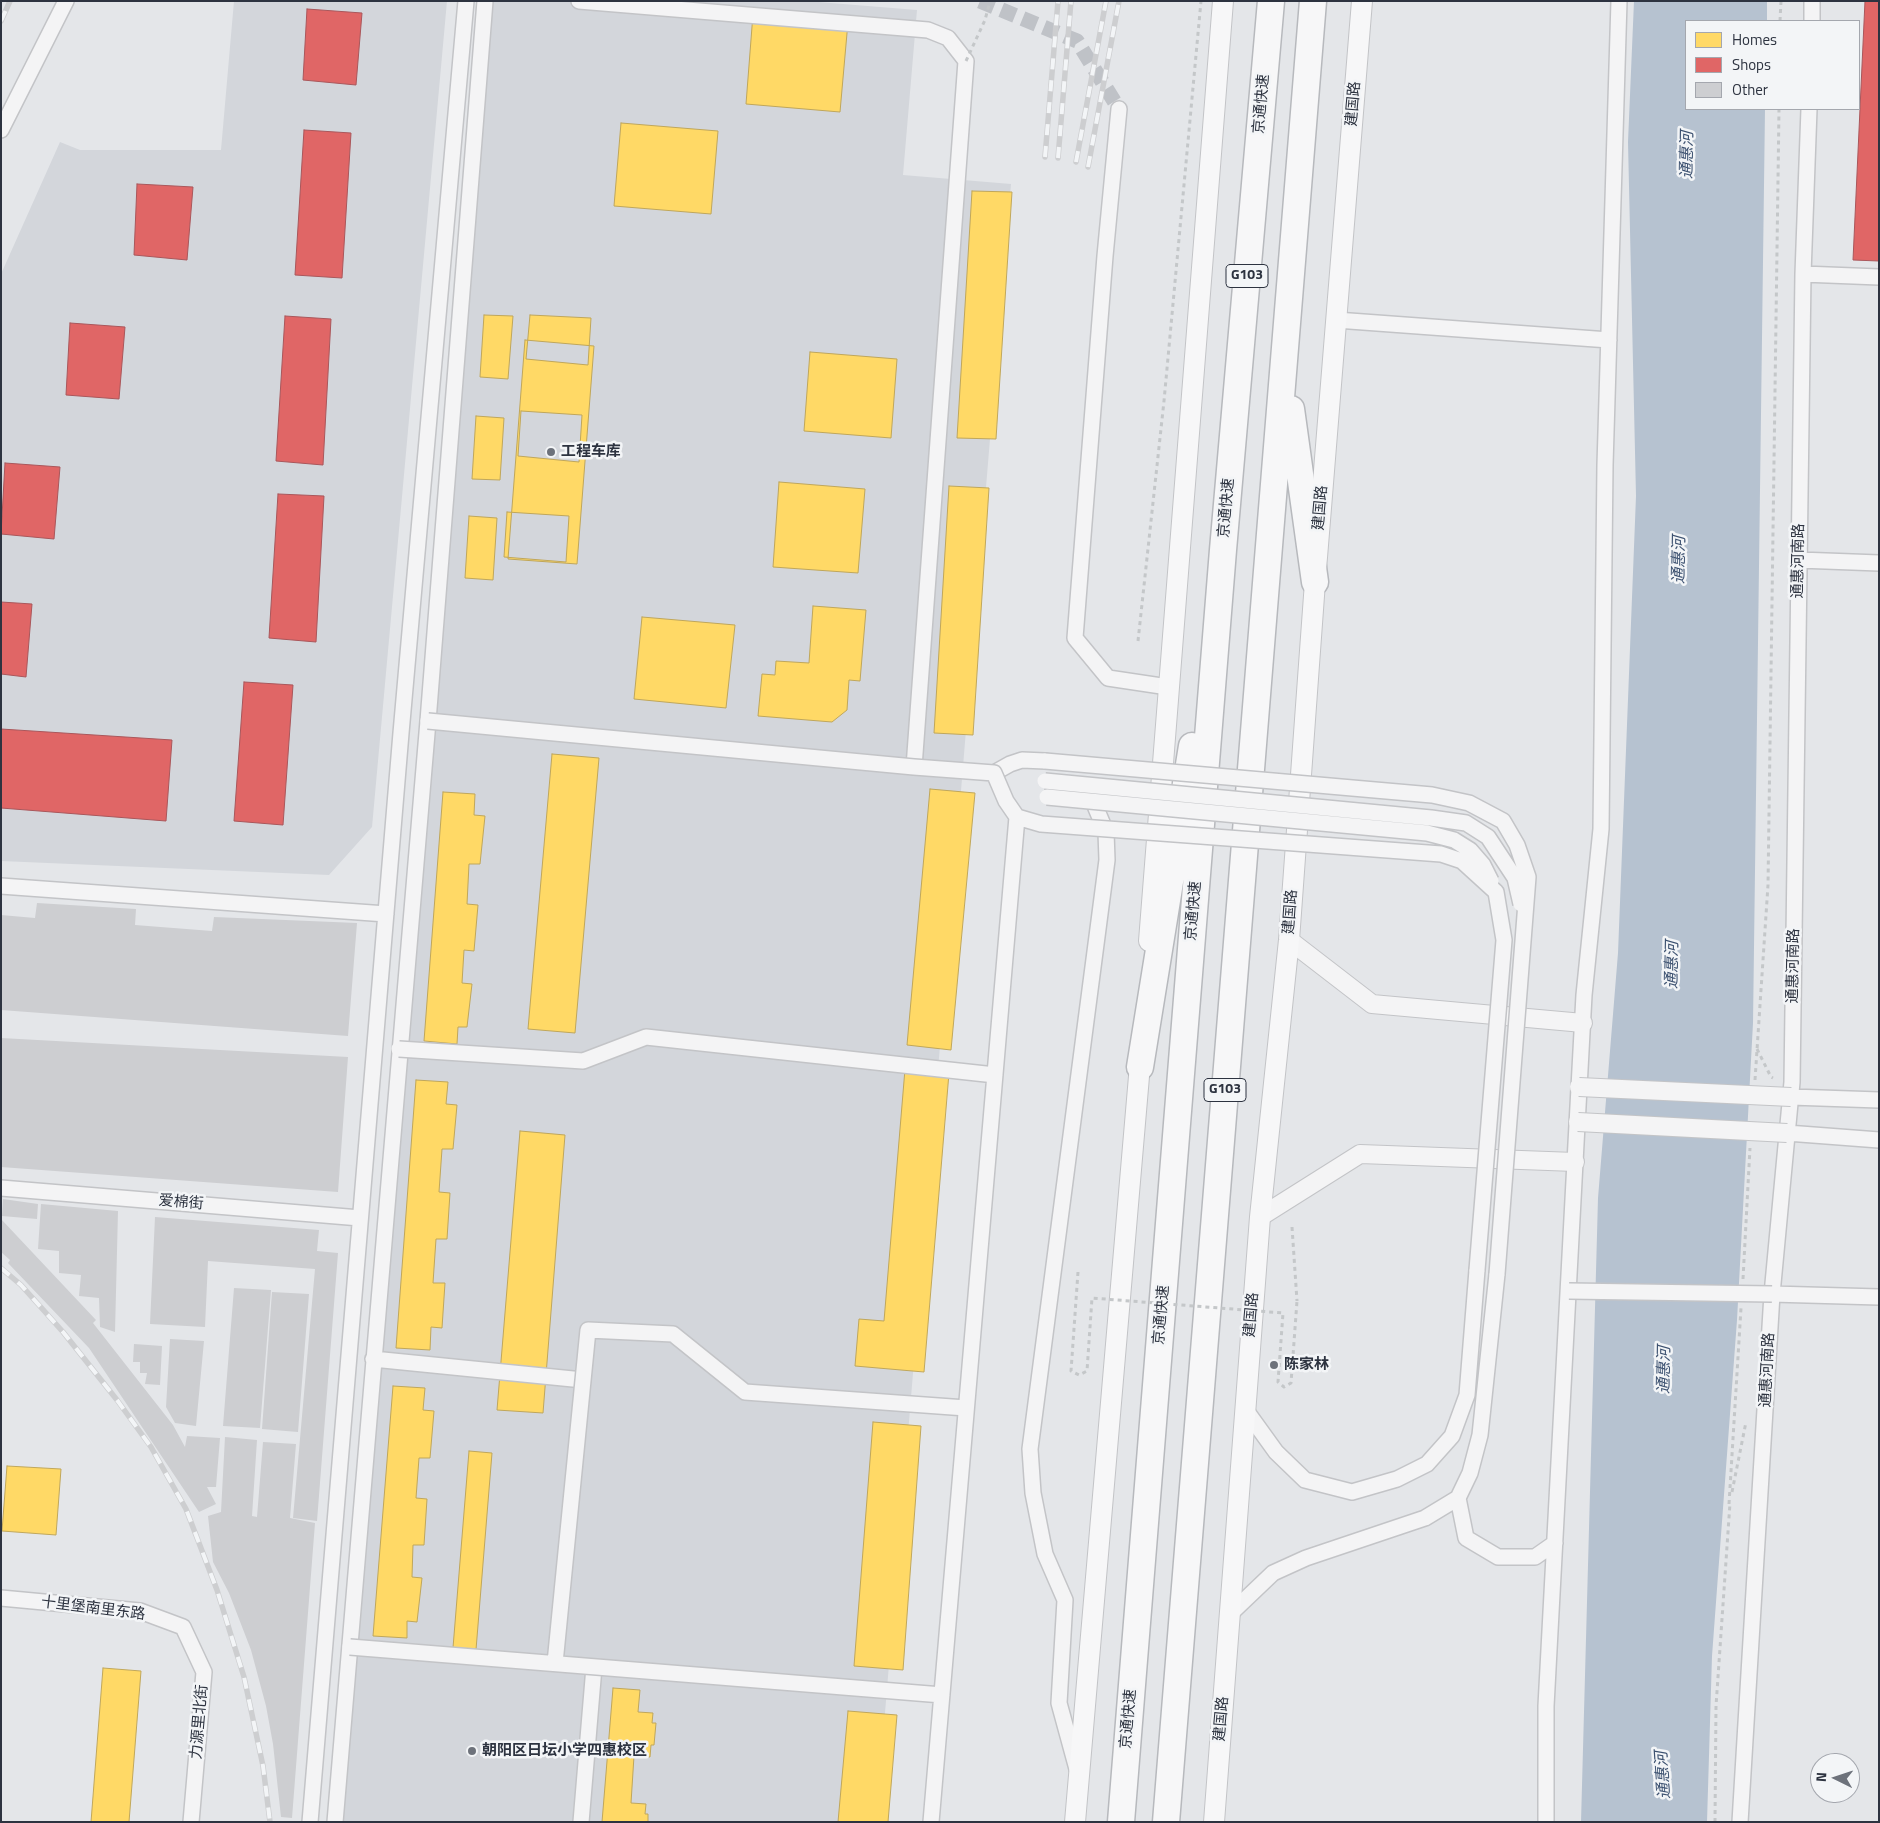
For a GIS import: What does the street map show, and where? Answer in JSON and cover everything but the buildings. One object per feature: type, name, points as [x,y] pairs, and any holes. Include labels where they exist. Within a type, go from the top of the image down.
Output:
[{"type":"highway","name":"京通快速","points":[[1121,1822],[1223,550],[1271,1]]},
{"type":"highway","name":"G103","points":[[1166,1822],[1313,1]]},
{"type":"highway","points":[[1285,359],[1314,582]]},
{"type":"highway","points":[[1140,1067],[1223,550]]},
{"type":"main road","points":[[1075,1822],[1140,1067],[1168,687],[1223,1]]},
{"type":"main road","name":"建国路","points":[[1214,1822],[1260,1218],[1289,940],[1314,582],[1362,1]]},
{"type":"street","points":[[1,130],[66,1]]},
{"type":"street","points":[[310,1822],[386,914],[466,1]]},
{"type":"street","points":[[335,1822],[428,721],[485,1]]},
{"type":"street","points":[[578,1],[928,30],[948,38],[966,61],[914,768]]},
{"type":"street","points":[[1546,1822],[1546,1706],[1569,1291],[1574,1162],[1583,1022],[1601,828],[1605,465],[1619,1]]},
{"type":"street","points":[[1812,1],[1812,20]]},
{"type":"street","points":[[1119,109],[1105,256],[1075,638],[1108,678],[1168,687]]},
{"type":"street","name":"通惠河南路","points":[[1740,1822],[1772,1294],[1791,1092],[1803,274],[1809,110]]},
{"type":"street","points":[[1803,274],[1879,277]]},
{"type":"street","points":[[1336,320],[1609,340]]},
{"type":"street","points":[[1799,560],[1879,563]]},
{"type":"street","points":[[428,721],[914,768],[994,773],[1022,760],[1045,761],[1432,795],[1470,802],[1503,821],[1518,845],[1528,877],[1497,1274],[1480,1436],[1470,1473],[1458,1498],[1425,1518],[1306,1558],[1273,1573],[1230,1614]]},
{"type":"street","points":[[994,773],[1006,801],[1017,817],[1041,824],[1441,854],[1462,861],[1496,892]]},
{"type":"street","points":[[1045,781],[1431,818],[1466,823],[1488,837],[1515,878],[1524,918]]},
{"type":"street","points":[[1047,797],[1428,833],[1454,840],[1470,850],[1483,865],[1496,892],[1504,940],[1467,1395],[1452,1436],[1427,1464],[1397,1479],[1352,1492],[1306,1480],[1276,1452],[1245,1409]]},
{"type":"street","points":[[1079,1777],[1059,1703],[1065,1600],[1044,1554],[1033,1493],[1030,1449],[1108,860],[1106,832],[1093,801]]},
{"type":"street","points":[[931,1822],[1017,817]]},
{"type":"street","points":[[1,886],[386,914]]},
{"type":"street","points":[[1289,940],[1372,1004],[1583,1022]]},
{"type":"street","points":[[399,1049],[583,1061],[646,1037],[995,1075]]},
{"type":"street","points":[[1580,1087],[1791,1092],[1879,1100]]},
{"type":"street","points":[[1578,1122],[1879,1140]]},
{"type":"street","points":[[1260,1218],[1360,1154],[1574,1162]]},
{"type":"street","name":"爱棉街","points":[[1,1188],[360,1218]]},
{"type":"street","points":[[1569,1291],[1879,1297]]},
{"type":"street","points":[[555,1664],[588,1330],[673,1334],[745,1392],[966,1408]]},
{"type":"street","points":[[373,1360],[583,1380]]},
{"type":"street","points":[[1458,1498],[1466,1538],[1498,1557],[1535,1557],[1555,1543]]},
{"type":"street","name":"十里堡南里东路","points":[[1,1598],[140,1611],[183,1627]]},
{"type":"street","name":"力源里北街","points":[[183,1627],[204,1672],[191,1822]]},
{"type":"street","points":[[350,1647],[942,1695]]},
{"type":"street","points":[[581,1822],[594,1667]]},
{"type":"path","points":[[966,61],[986,20],[990,1]]},
{"type":"path","points":[[1138,641],[1164,401],[1201,1]]},
{"type":"path","points":[[1780,1],[1780,20]]},
{"type":"path","points":[[1754,1088],[1768,885],[1779,110]]},
{"type":"path","points":[[1757,1047],[1771,1077],[1791,1092]]},
{"type":"path","points":[[1742,1286],[1750,1148]]},
{"type":"path","points":[[1078,1272],[1071,1371],[1079,1375],[1087,1371],[1092,1298],[1283,1313],[1278,1382],[1284,1388],[1291,1382],[1297,1301],[1292,1227]]},
{"type":"path","points":[[1715,1822],[1716,1706],[1741,1306]]},
{"type":"path","points":[[1729,1504],[1747,1418]]},
{"type":"shaded area","points":[[234,1],[447,1],[372,827],[329,875],[1,861],[1,274],[60,142],[80,150],[221,150]]},
{"type":"shaded area","points":[[489,1],[806,1],[917,10],[903,175],[1011,184],[876,1822],[339,1822]]},
{"type":"water","name":"通惠河","points":[[1634,1],[1767,1],[1767,20],[1685,20],[1685,110],[1765,110],[1753,1023],[1737,1320],[1712,1656],[1707,1822],[1581,1822],[1598,1198],[1618,953],[1636,496],[1628,142]]},
{"type":"tunnel","points":[[980,1],[1077,41],[1119,109]]},
{"type":"railway","points":[[1,21],[10,1]]},
{"type":"railway","points":[[1045,157],[1058,1]]},
{"type":"railway","points":[[1058,158],[1071,1]]},
{"type":"railway","points":[[1076,162],[1106,1]]},
{"type":"railway","points":[[1088,167],[1119,1]]},
{"type":"railway","points":[[1,1268],[21,1285],[63,1332],[117,1400],[151,1447],[186,1509],[217,1590],[244,1677],[263,1766],[270,1822]]},
{"type":"place","name":"工程车库","points":[[551,452]]},
{"type":"place","name":"陈家林","points":[[1274,1365]]},
{"type":"place","name":"朝阳区日坛小学四惠校区","points":[[472,1751]]}]
